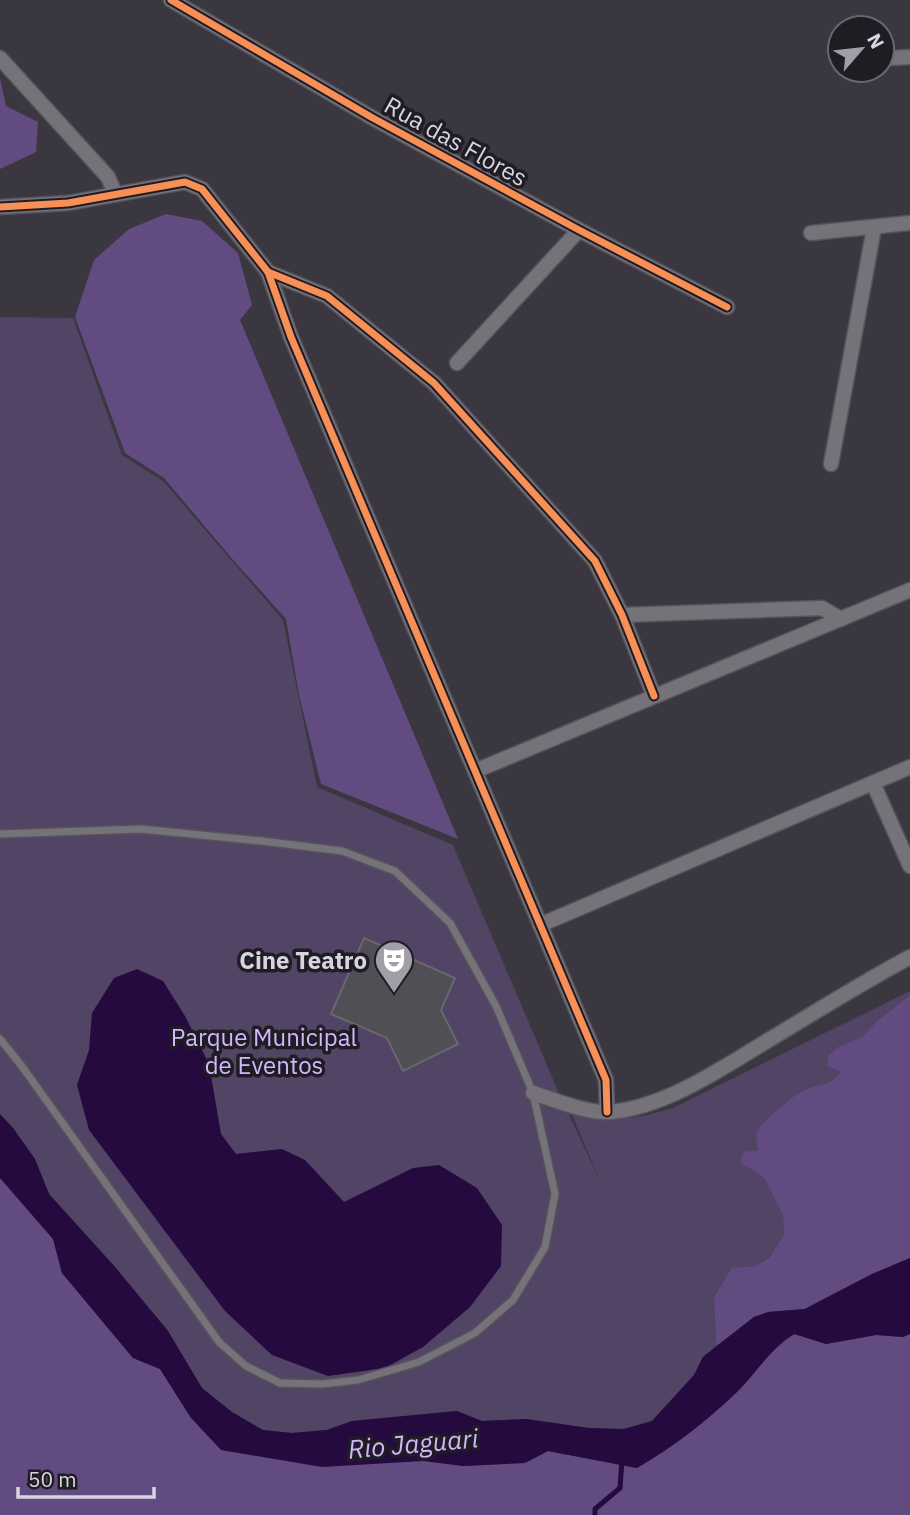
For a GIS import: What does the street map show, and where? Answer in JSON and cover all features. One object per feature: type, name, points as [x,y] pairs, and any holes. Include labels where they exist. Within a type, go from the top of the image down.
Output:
[{"type":"street","name":"Rua das Flores","points":[[172,0],[371,117],[727,307]]},
{"type":"street","points":[[0,58],[108,177],[115,193]]},
{"type":"street","points":[[0,206],[68,203],[185,183],[202,189],[268,272],[290,337],[606,1080],[607,1112]]},
{"type":"street","points":[[811,233],[910,223]]},
{"type":"street","points":[[831,464],[874,228]]},
{"type":"street","points":[[457,363],[579,230]]},
{"type":"street","points":[[268,272],[327,296],[434,383],[595,561],[622,615],[654,696]]},
{"type":"street","points":[[475,771],[910,590]]},
{"type":"street","points":[[622,615],[822,608],[841,619]]},
{"type":"street","points":[[540,925],[910,767]]},
{"type":"street","points":[[873,783],[910,866]]},
{"type":"street","points":[[533,1093],[571,1105],[607,1112],[634,1108],[719,1070],[910,957]]},
{"type":"lane","points":[[0,834],[141,830],[262,841],[342,851],[395,871],[450,923],[496,1006],[533,1093],[555,1194],[545,1247],[513,1300],[475,1334],[419,1363],[358,1380],[322,1384],[281,1383],[246,1366],[219,1342],[0,1039]]},
{"type":"green space","name":"Parque Municipal de Eventos","points":[[0,317],[73,318],[122,455],[163,481],[283,620],[317,787],[453,845],[558,1091],[601,1183],[572,1115],[623,1119],[673,1108],[910,991],[910,995],[878,1020],[862,1038],[838,1047],[841,1072],[834,1082],[806,1090],[759,1150],[740,1162],[765,1179],[783,1216],[784,1234],[769,1258],[756,1266],[732,1269],[714,1295],[716,1346],[703,1357],[694,1375],[652,1421],[624,1429],[589,1428],[526,1419],[482,1421],[457,1411],[352,1421],[327,1430],[292,1433],[262,1430],[232,1412],[202,1388],[168,1331],[49,1194],[35,1159],[0,1114]]},
{"type":"shaded area","points":[[0,78],[6,106],[38,122],[36,152],[0,169]]},
{"type":"shaded area","points":[[166,214],[202,221],[238,253],[252,305],[240,320],[458,839],[321,784],[299,695],[286,619],[164,478],[125,453],[75,317],[94,260],[129,229]]},
{"type":"shaded area","points":[[910,995],[910,1258],[804,1309],[768,1312],[754,1317],[716,1346],[714,1296],[732,1268],[756,1266],[769,1258],[784,1234],[783,1216],[765,1179],[740,1162],[744,1152],[758,1150],[756,1132],[787,1102],[807,1089],[837,1077],[841,1072],[828,1066],[828,1056],[838,1047],[862,1037],[878,1020]]},
{"type":"shaded area","points":[[0,1178],[53,1239],[62,1273],[133,1358],[160,1369],[191,1418],[463,1466],[525,1463],[548,1451],[637,1468],[725,1403],[771,1353],[795,1334],[826,1344],[876,1335],[903,1337],[910,1334],[910,1515],[0,1515]]},
{"type":"water","points":[[137,969],[163,981],[185,1016],[209,1064],[221,1134],[236,1154],[282,1149],[305,1160],[344,1202],[413,1168],[439,1165],[477,1188],[502,1225],[501,1266],[470,1307],[423,1347],[385,1368],[328,1376],[272,1355],[225,1311],[89,1130],[77,1085],[89,1050],[92,1013],[114,978]]},
{"type":"water","name":"Rio Jaguari","points":[[0,1114],[35,1159],[49,1194],[168,1331],[202,1388],[232,1412],[263,1430],[292,1433],[327,1430],[352,1421],[457,1411],[482,1421],[526,1419],[589,1428],[624,1429],[652,1421],[694,1375],[703,1357],[754,1317],[768,1312],[805,1309],[872,1274],[910,1258],[910,1334],[903,1337],[876,1335],[826,1344],[794,1334],[778,1346],[737,1392],[713,1414],[676,1443],[637,1468],[548,1451],[525,1463],[463,1466],[423,1461],[322,1467],[221,1450],[191,1418],[160,1369],[133,1358],[62,1273],[53,1239],[0,1178]]},
{"type":"building","name":"Cine Teatro","points":[[364,938],[455,978],[441,1010],[458,1044],[403,1071],[387,1038],[331,1014]]},
{"type":"waterway","points":[[595,1515],[595,1509],[620,1488],[622,1460]]},
{"type":"cycle path","points":[[171,0],[371,117],[727,307]]},
{"type":"cycle path","points":[[0,207],[68,203],[185,182],[202,189],[268,272],[291,337],[606,1080],[607,1112]]},
{"type":"cycle path","points":[[268,272],[327,296],[434,383],[595,561],[622,615],[654,696]]},
{"type":"place","name":"Cine Teatro","points":[[394,994]]}]
